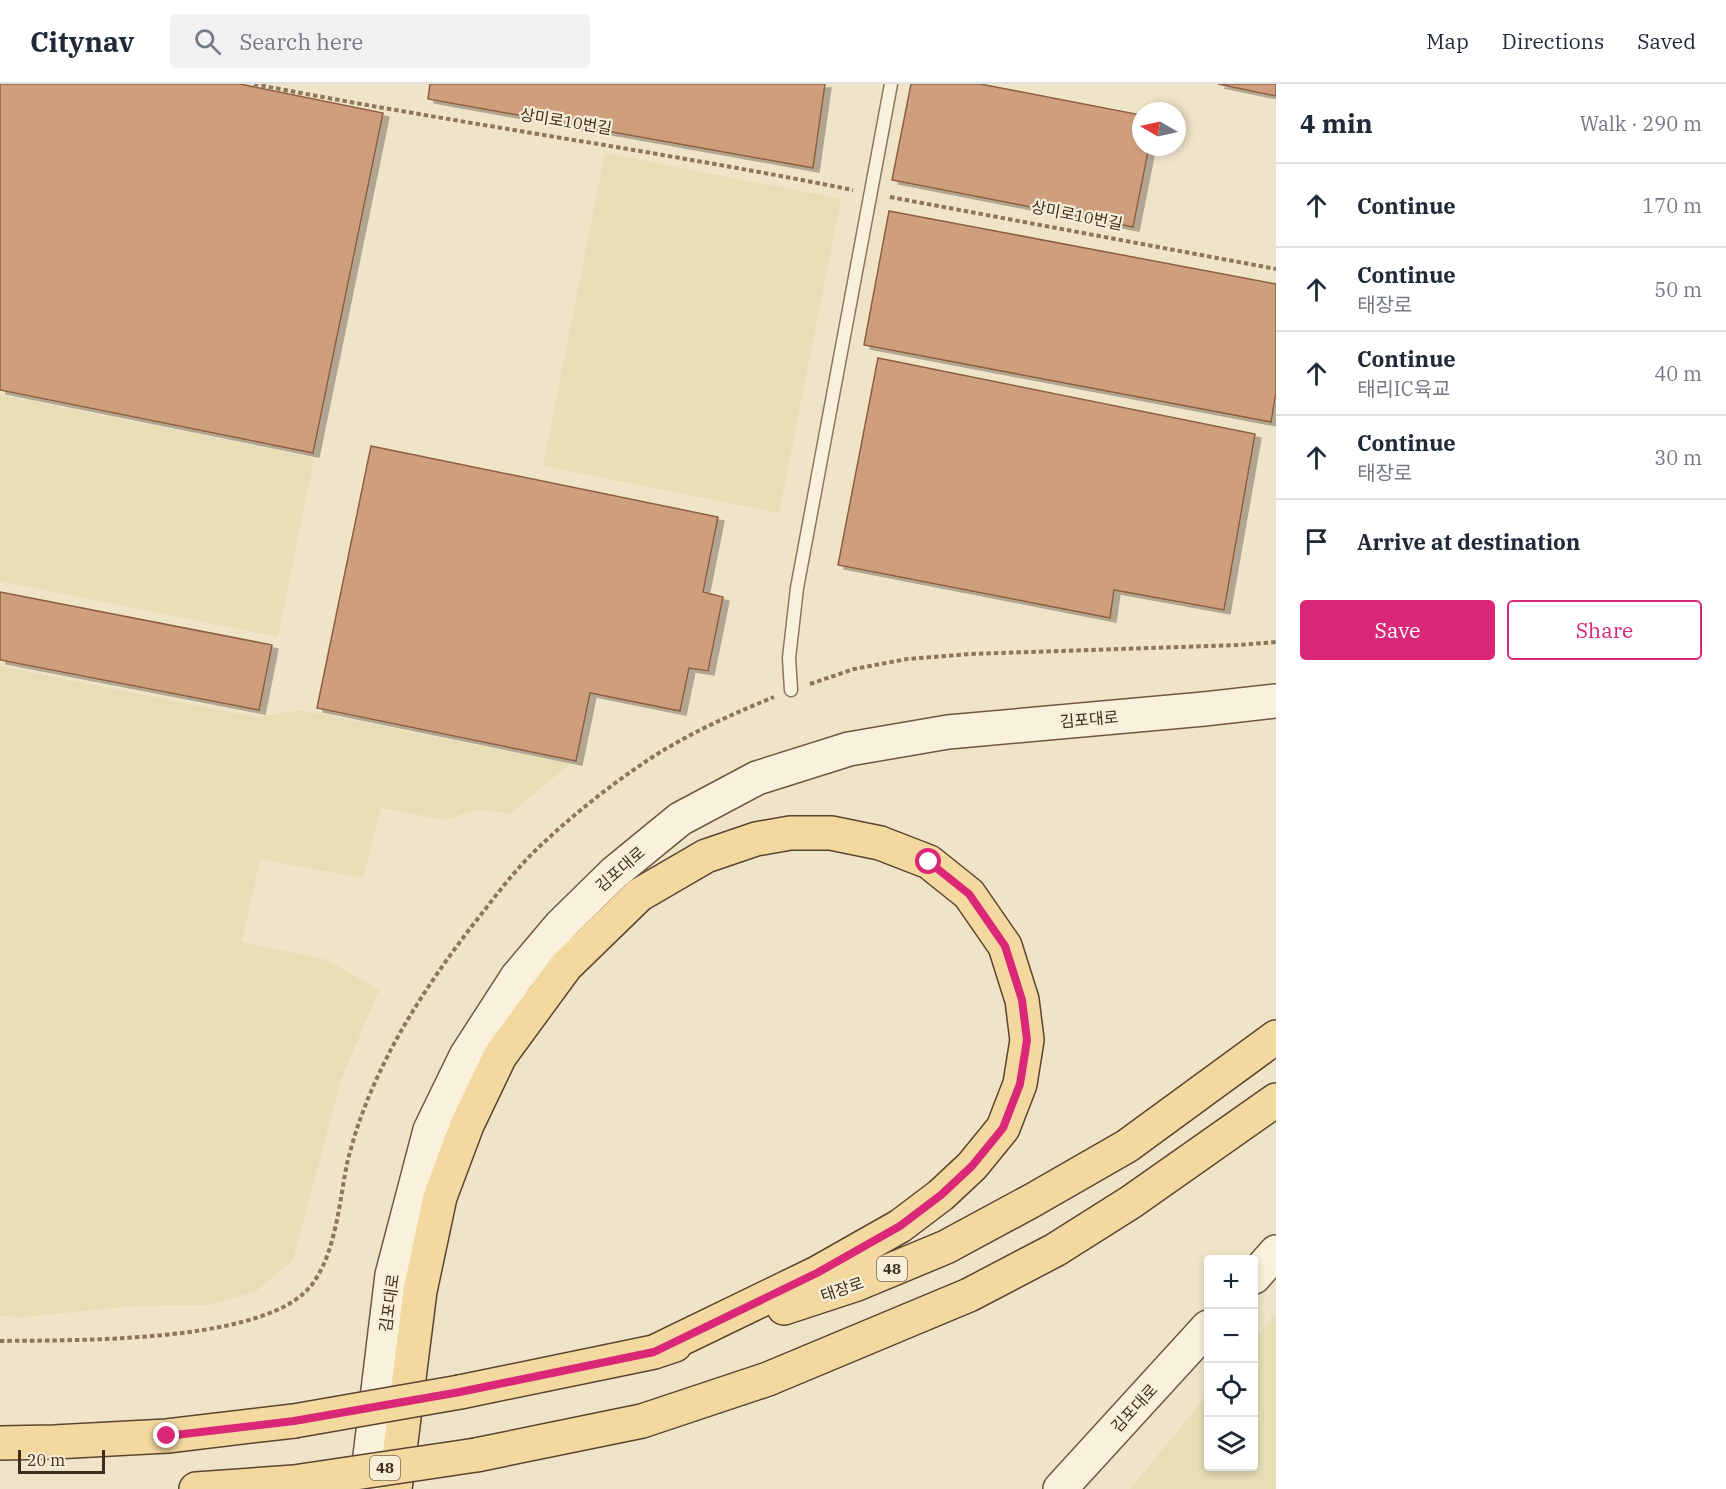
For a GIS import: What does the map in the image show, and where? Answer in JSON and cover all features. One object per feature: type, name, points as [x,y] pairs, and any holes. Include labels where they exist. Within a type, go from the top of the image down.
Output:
[{"type":"main road","name":"김포대로","points":[[366,1489],[392,1275],[429,1130],[466,1056],[517,977],[561,925],[614,873],[680,819],[757,778],[849,749],[948,732],[1276,701]]},
{"type":"main road","points":[[395,1489],[420,1291],[440,1197],[467,1125],[500,1056],[566,966],[639,896],[706,856],[756,838],[790,833],[831,833],[880,843],[929,862],[969,894],[1005,946],[1022,1000],[1027,1040],[1020,1084],[1003,1128],[972,1166],[941,1195],[900,1226],[817,1273],[654,1352]]},
{"type":"main road","name":"태장로","points":[[0,1443],[167,1436],[294,1421],[460,1392],[654,1352],[857,1284],[946,1247],[1127,1146],[1276,1037]]},
{"type":"main road","name":"48","points":[[196,1489],[294,1482],[476,1455],[642,1421],[768,1379],[969,1295],[1055,1250],[1131,1202],[1276,1100]]},
{"type":"main road","points":[[1258,1272],[1276,1252]]},
{"type":"main road","name":"김포대로","points":[[1060,1489],[1204,1332]]},
{"type":"lane","points":[[791,690],[789,658],[794,608],[891,84]]},
{"type":"path","name":"상미로10번길","points":[[254,84],[373,107],[737,167],[1276,269]]},
{"type":"shaded area","points":[[605,153],[841,199],[779,513],[543,466]]},
{"type":"shaded area","points":[[0,395],[314,458],[278,637],[0,581]]},
{"type":"shaded area","points":[[0,666],[256,717],[301,710],[570,764],[511,813],[475,810],[445,820],[381,808],[363,878],[260,859],[242,942],[327,960],[379,990],[341,1080],[293,1260],[256,1291],[209,1305],[136,1306],[24,1317],[0,1316]]},
{"type":"shaded area","points":[[1276,1313],[1276,1489],[1130,1489],[1204,1399],[1204,1471],[1258,1471],[1258,1335]]},
{"type":"building","points":[[0,84],[240,84],[383,113],[313,453],[0,390]]},
{"type":"building","points":[[430,84],[825,84],[813,168],[428,99]]},
{"type":"building","points":[[911,84],[980,84],[1132,113],[1132,156],[1147,156],[1133,227],[892,180]]},
{"type":"building","points":[[1218,84],[1276,84],[1276,96]]},
{"type":"building","points":[[889,211],[1276,284],[1276,392],[1271,422],[864,345]]},
{"type":"building","points":[[878,358],[1255,434],[1224,610],[1114,590],[1110,618],[838,565]]},
{"type":"building","points":[[371,446],[718,517],[703,592],[723,597],[708,671],[689,668],[680,711],[590,693],[576,761],[317,708]]},
{"type":"building","points":[[0,592],[272,645],[259,710],[0,660]]},
{"type":"route","points":[[167,1436],[294,1421],[460,1392],[654,1352],[817,1273],[900,1226],[941,1195],[972,1166],[1003,1128],[1020,1084],[1027,1040],[1022,1000],[1005,946],[969,894],[929,862]]}]
